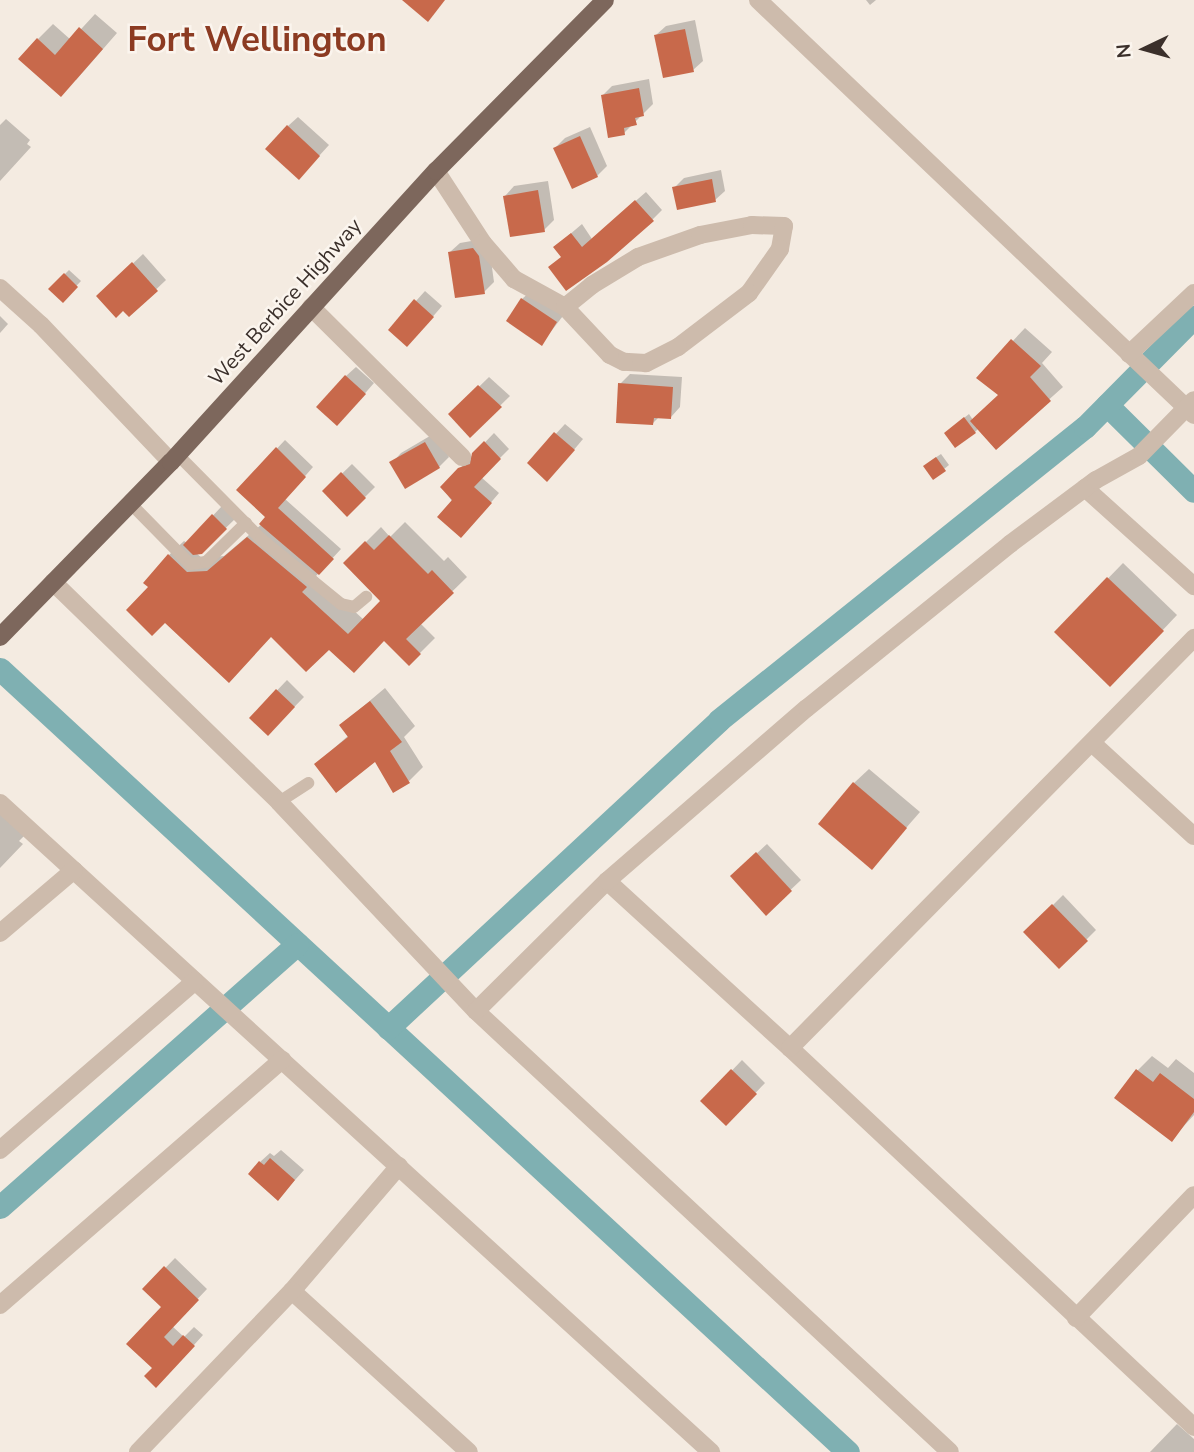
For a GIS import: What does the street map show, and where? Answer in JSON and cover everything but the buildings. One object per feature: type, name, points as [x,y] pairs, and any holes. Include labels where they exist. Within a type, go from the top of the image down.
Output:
[{"type":"main road","name":"West Berbice Highway","points":[[1,636],[174,459],[436,171],[606,0]]},
{"type":"street","points":[[476,1011],[607,881],[807,708],[1010,544],[1085,488],[1139,456],[1191,408],[1129,354],[758,0]]},
{"type":"street","points":[[436,171],[482,243],[514,279],[565,307],[610,355],[624,362],[646,363],[678,347],[749,293],[780,248],[784,226],[752,226],[700,235],[638,257],[592,285],[565,307]]},
{"type":"street","points":[[0,288],[41,325],[174,459]]},
{"type":"street","points":[[1129,354],[1194,293]]},
{"type":"street","points":[[311,307],[462,457]]},
{"type":"street","points":[[1085,488],[1194,586]]},
{"type":"street","points":[[53,582],[279,802],[476,1011],[950,1452]]},
{"type":"street","points":[[790,1048],[1194,638]]},
{"type":"street","points":[[1092,743],[1194,836]]},
{"type":"street","points":[[0,803],[711,1452]]},
{"type":"street","points":[[0,933],[74,870]]},
{"type":"street","points":[[607,881],[790,1048],[1194,1427]]},
{"type":"street","points":[[0,1150],[195,981]]},
{"type":"street","points":[[0,1305],[282,1060]]},
{"type":"street","points":[[138,1452],[292,1291],[399,1166]]},
{"type":"street","points":[[1076,1318],[1194,1195]]},
{"type":"street","points":[[292,1291],[469,1452]]},
{"type":"lane","points":[[174,459],[293,567],[341,604],[354,607],[366,597]]},
{"type":"lane","points":[[130,503],[190,564],[206,562],[246,523]]},
{"type":"lane","points":[[279,802],[308,783]]},
{"type":"waterway","points":[[388,1028],[719,720],[1085,427],[1194,317]]},
{"type":"waterway","points":[[1107,405],[1194,491]]},
{"type":"waterway","points":[[0,669],[848,1452]]},
{"type":"waterway","points":[[0,1207],[297,944]]},
{"type":"district","name":"Fort Wellington","points":[[257,40]]}]
